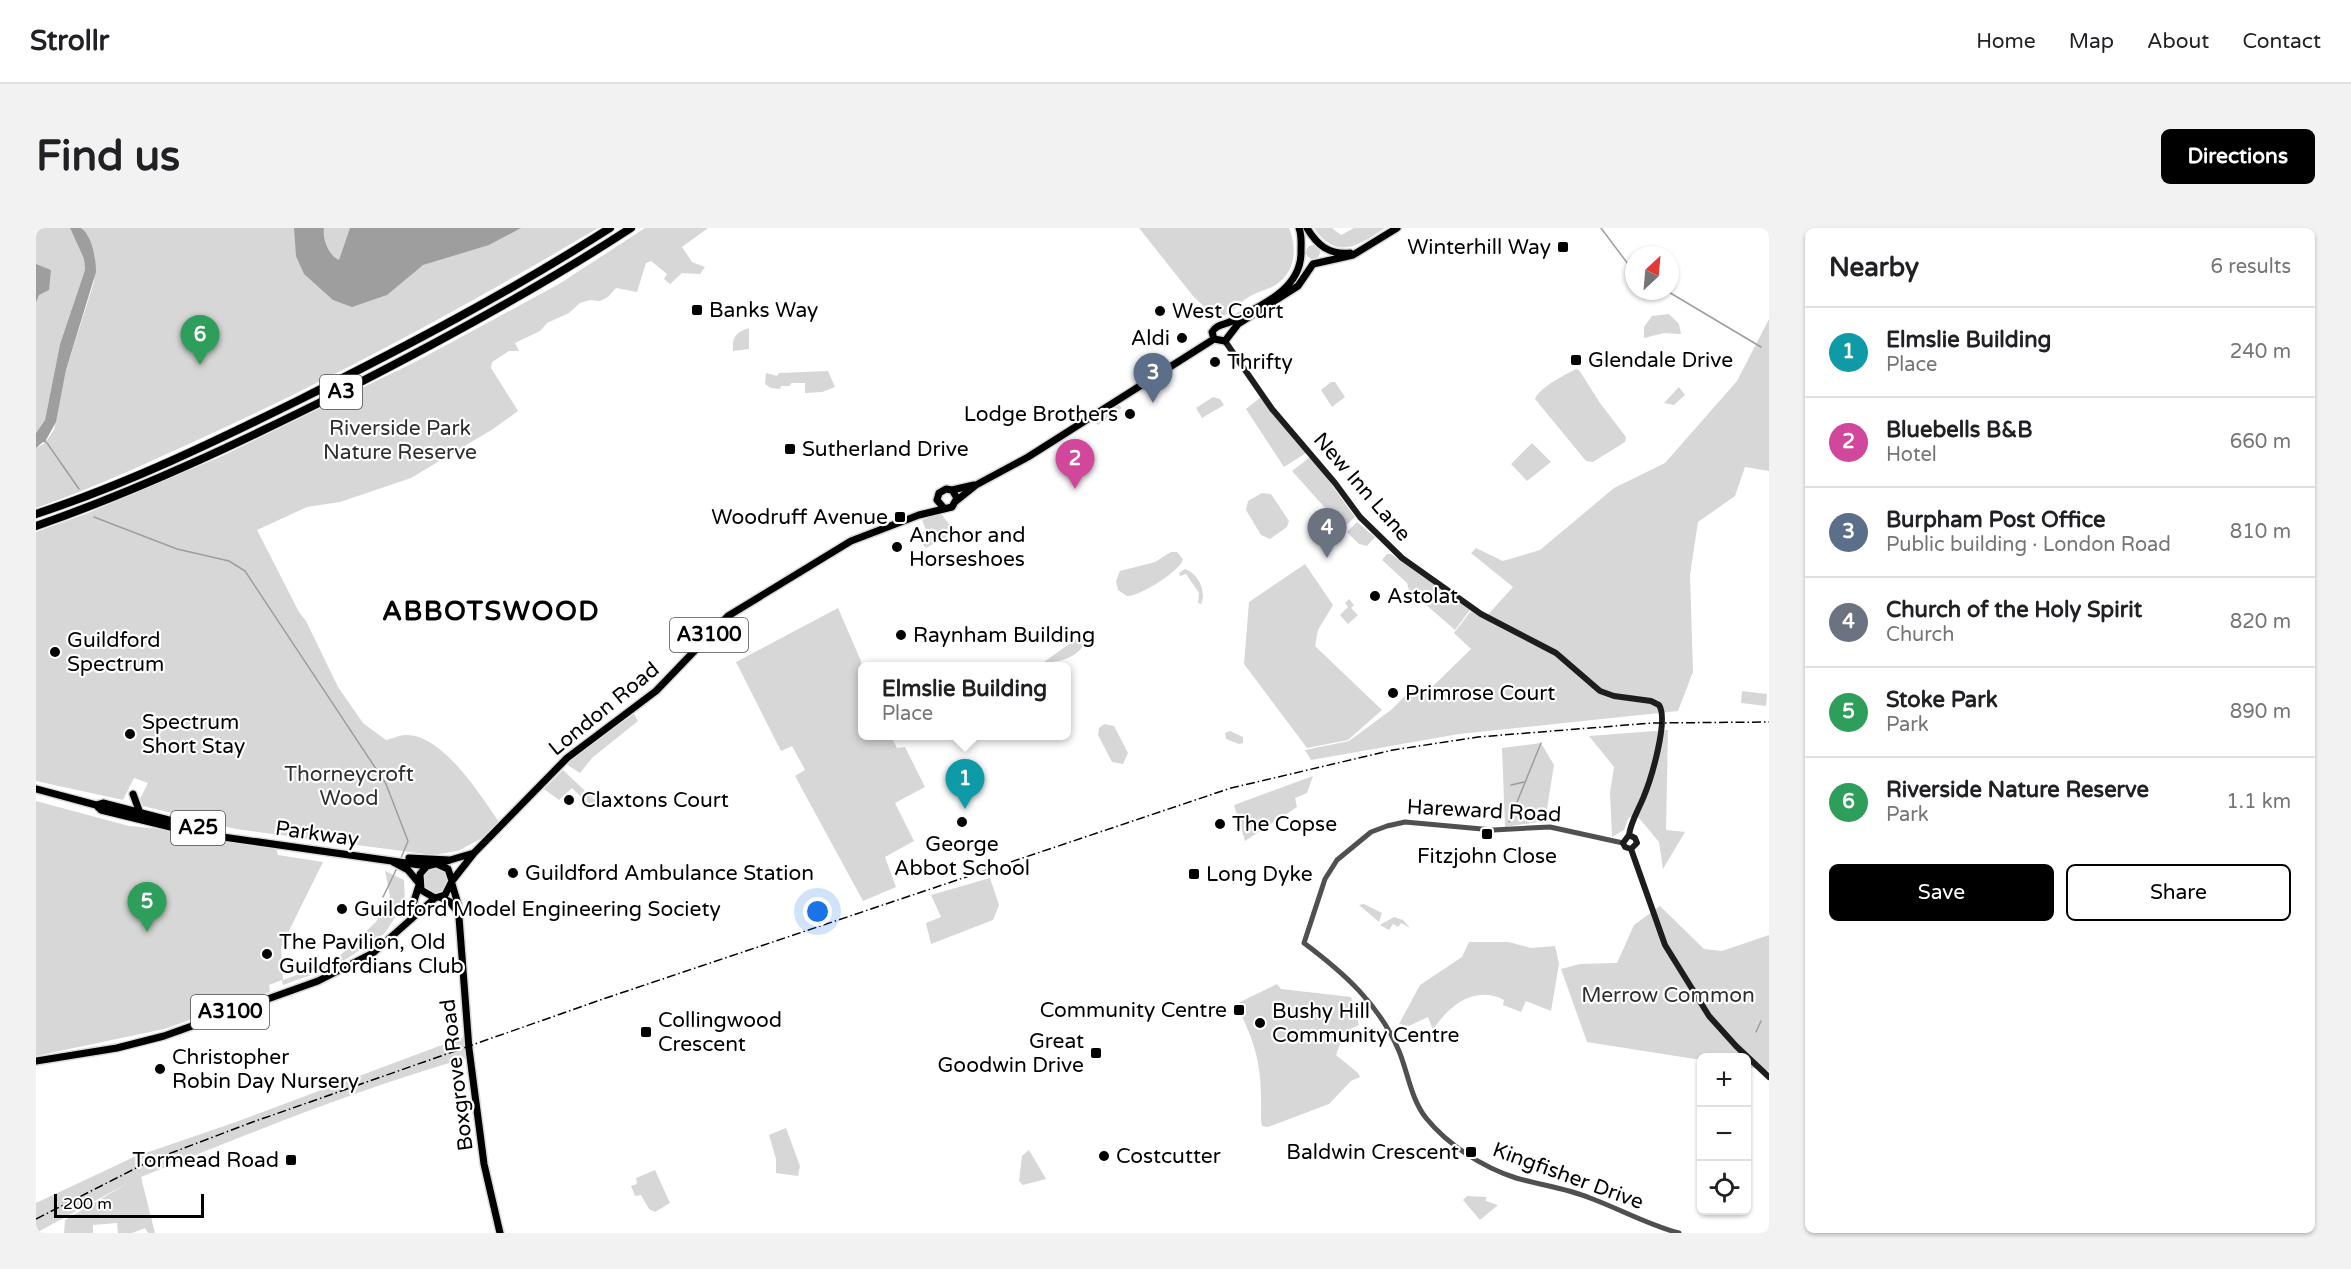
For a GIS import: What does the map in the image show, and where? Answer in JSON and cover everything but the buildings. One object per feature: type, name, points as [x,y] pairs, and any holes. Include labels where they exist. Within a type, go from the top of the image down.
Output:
[{"type":"highway","name":"A3","points":[[36,514],[161,464],[336,382],[484,303],[610,228]]},
{"type":"highway","name":"A3","points":[[36,526],[96,504],[186,465],[325,400],[478,319],[631,228]]},
{"type":"main road","points":[[1214,339],[1213,329],[1283,290],[1293,281],[1302,258],[1299,228]]},
{"type":"main road","points":[[1307,228],[1315,242],[1322,247],[1338,253],[1358,251]]},
{"type":"main road","points":[[1302,258],[1316,262],[1346,258],[1397,228]]},
{"type":"main road","points":[[1301,249],[1305,243],[1315,242]]},
{"type":"main road","points":[[976,485],[941,491],[937,500],[943,507],[950,508],[976,485],[1028,457],[1130,389],[1138,387],[1214,339],[1225,341],[1238,324],[1290,293],[1323,254],[1322,247]]},
{"type":"main road","points":[[1220,325],[1226,326],[1229,333]]},
{"type":"main road","name":"New Inn Lane","points":[[1225,341],[1272,409],[1335,483],[1360,517],[1401,558],[1481,614],[1556,653],[1600,691],[1614,696],[1651,700],[1659,705],[1662,717],[1655,759],[1629,835]]},
{"type":"main road","points":[[952,490],[956,494],[956,501]]},
{"type":"main road","name":"London Road","points":[[919,515],[937,500]]},
{"type":"main road","name":"London Road","points":[[452,882],[474,853],[567,758],[656,692],[728,616],[851,541],[943,507]]},
{"type":"main road","name":"Parkway","points":[[36,789],[96,805],[101,810],[195,833],[373,858]]},
{"type":"main road","points":[[133,794],[140,813]]},
{"type":"main road","name":"Parkway","points":[[96,805],[103,803],[256,842]]},
{"type":"main road","points":[[1629,835],[1637,840],[1636,845],[1631,849],[1624,847],[1623,843],[1629,835]]},
{"type":"main road","points":[[1631,849],[1665,945],[1709,1016],[1769,1077]]},
{"type":"main road","name":"A3100","points":[[437,864],[474,853]]},
{"type":"main road","name":"A3100","points":[[373,858],[450,860]]},
{"type":"main road","name":"A25","points":[[373,858],[427,866]]},
{"type":"main road","name":"A25","points":[[373,858],[399,864],[418,884]]},
{"type":"main road","points":[[437,897],[449,891],[452,882],[448,869],[437,864],[427,866],[420,874],[418,884],[424,894],[450,902],[457,911]]},
{"type":"main road","name":"Boxgrove Road","points":[[452,882],[457,911],[468,1046],[484,1164],[500,1233]]},
{"type":"main road","name":"A3100","points":[[407,919],[416,899],[418,884]]},
{"type":"main road","name":"A3100","points":[[36,1061],[114,1048],[164,1036],[318,981],[373,953],[387,942],[407,919],[437,897]]},
{"type":"street","name":"Hareward Road","points":[[1304,943],[1324,879],[1336,860],[1371,832],[1386,826],[1405,822],[1493,830],[1550,827],[1623,843]]},
{"type":"street","name":"Kingfisher Drive","points":[[1304,943],[1344,975],[1370,1002],[1398,1049],[1419,1108],[1432,1124],[1457,1147],[1497,1171],[1588,1196],[1650,1224],[1679,1233]]},
{"type":"green space","points":[[36,228],[70,228],[84,259],[85,270],[60,344],[45,420],[36,433]]},
{"type":"green space","name":"Riverside Park Nature Reserve","points":[[81,228],[598,228],[453,311],[305,389],[142,465],[36,508],[36,448],[45,443],[54,430],[66,370],[94,282],[95,257],[88,236]]},
{"type":"green space","name":"Thorneycroft Wood","points":[[645,228],[708,228],[682,247],[692,262],[705,267],[700,274],[682,273],[670,284],[664,279],[667,274],[651,261],[646,263],[637,292],[616,288],[608,297],[600,301],[590,300],[580,303],[569,313],[547,323],[540,331],[515,343],[519,351],[509,351],[492,362],[491,368],[518,411],[493,429],[411,478],[340,502],[307,507],[257,530],[299,612],[306,621],[338,687],[363,723],[386,740],[403,735],[419,737],[433,744],[446,755],[471,783],[499,822],[484,837],[458,851],[433,855],[236,829],[143,806],[140,799],[148,783],[134,778],[123,800],[36,781],[36,532],[88,513],[220,457],[415,362],[559,284]]},
{"type":"green space","points":[[1139,228],[1289,228],[1292,235],[1293,258],[1288,272],[1277,284],[1247,298],[1229,313],[1215,317],[1193,296]]},
{"type":"green space","points":[[1314,228],[1332,228],[1341,235],[1354,228],[1385,228],[1357,245],[1339,247],[1323,238]]},
{"type":"green space","points":[[1313,245],[1318,247],[1320,252],[1318,257],[1313,259],[1308,257],[1306,252],[1308,247]]},
{"type":"green space","points":[[1669,314],[1679,324],[1681,334],[1664,333],[1644,338],[1644,327],[1652,316]]},
{"type":"green space","points":[[1769,319],[1769,471],[1745,467],[1735,496],[1698,522],[1690,575],[1693,672],[1678,711],[1459,734],[1311,760],[1305,750],[1349,741],[1391,710],[1412,689],[1424,695],[1471,649],[1454,633],[1471,611],[1484,619],[1513,587],[1471,553],[1476,548],[1503,561],[1540,550],[1614,488],[1665,463],[1737,381]]},
{"type":"green space","points":[[749,328],[749,349],[733,351],[736,336]]},
{"type":"green space","points":[[1576,369],[1579,370],[1626,437],[1625,442],[1593,462],[1586,461],[1535,399],[1547,386]]},
{"type":"green space","points":[[828,371],[835,387],[822,392],[805,393],[805,383],[791,383],[790,386],[781,386],[780,389],[771,388],[765,384],[766,373],[777,376],[779,373]]},
{"type":"green space","points":[[1331,382],[1335,382],[1345,397],[1332,407],[1321,390]]},
{"type":"green space","points":[[1679,387],[1685,395],[1674,405],[1664,403]]},
{"type":"green space","points":[[1213,397],[1220,399],[1224,405],[1202,418],[1196,408]]},
{"type":"green space","points":[[1261,397],[1306,453],[1284,467],[1246,409]]},
{"type":"green space","points":[[1117,404],[1122,408],[1098,425],[1094,420]]},
{"type":"green space","points":[[1532,443],[1551,462],[1527,481],[1511,464]]},
{"type":"green space","points":[[1309,458],[1313,459],[1355,517],[1343,528],[1292,471]]},
{"type":"green space","points":[[1262,493],[1271,494],[1289,521],[1287,527],[1270,539],[1261,535],[1246,510],[1248,501]]},
{"type":"green space","points":[[942,515],[949,524],[951,534],[926,548],[916,537],[926,530],[922,520]]},
{"type":"green space","points":[[1357,522],[1375,537],[1367,546],[1359,544],[1347,532]]},
{"type":"green space","points":[[1171,552],[1177,552],[1183,559],[1176,570],[1168,576],[1150,588],[1133,595],[1127,596],[1118,590],[1116,581],[1120,571],[1155,562]]},
{"type":"green space","points":[[1387,554],[1391,554],[1470,610],[1455,630],[1409,590],[1407,583],[1382,560]]},
{"type":"green space","points":[[1305,564],[1333,605],[1318,630],[1315,646],[1382,710],[1348,740],[1307,748],[1244,664],[1249,602]]},
{"type":"green space","points":[[1185,569],[1194,574],[1200,584],[1203,594],[1201,604],[1198,603],[1199,593],[1186,574],[1180,576],[1179,573]]},
{"type":"green space","points":[[1349,599],[1354,605],[1351,608],[1358,615],[1348,624],[1340,615],[1348,607],[1345,603]]},
{"type":"green space","points":[[838,608],[861,661],[858,662],[858,740],[893,740],[897,748],[905,747],[925,787],[895,803],[914,841],[885,857],[896,887],[863,901],[795,776],[805,770],[792,746],[781,751],[736,662]]},
{"type":"green space","points":[[1090,629],[1084,644],[1074,655],[1060,661],[1044,662]]},
{"type":"green space","points":[[1742,691],[1767,694],[1766,706],[1741,703]]},
{"type":"green space","points":[[634,714],[638,721],[592,758],[580,773],[566,764],[574,752],[579,754]]},
{"type":"green space","points":[[1104,724],[1114,726],[1128,753],[1123,764],[1112,762],[1098,735],[1099,728]]},
{"type":"green space","points":[[1668,730],[1666,830],[1685,832],[1663,869],[1659,842],[1639,818],[1629,817],[1624,830],[1612,837],[1610,793],[1614,767],[1589,736]]},
{"type":"green space","points":[[1230,731],[1243,737],[1243,743],[1239,744],[1226,739],[1225,733]]},
{"type":"green space","points":[[1541,743],[1554,765],[1545,821],[1505,827],[1502,748]]},
{"type":"green space","points":[[563,770],[598,803],[593,809],[572,788],[559,800],[544,789]]},
{"type":"green space","points":[[1313,776],[1307,793],[1295,798],[1297,807],[1245,841],[1234,805]]},
{"type":"green space","points":[[36,801],[129,826],[174,830],[276,848],[278,855],[323,862],[281,947],[283,980],[334,961],[376,922],[390,896],[385,871],[404,880],[405,903],[384,934],[336,966],[283,985],[282,980],[269,985],[270,992],[164,1029],[36,1056]]},
{"type":"green space","points":[[435,867],[444,871],[448,880],[444,889],[435,893],[426,889],[422,880],[426,871]]},
{"type":"green space","points":[[990,878],[999,905],[993,920],[931,944],[926,923],[941,917],[931,895]]},
{"type":"green space","points":[[1364,904],[1382,913],[1379,922],[1359,905]]},
{"type":"green space","name":"Merrow Common","points":[[1660,906],[1704,949],[1722,951],[1769,935],[1769,1071],[1751,1068],[1751,1053],[1697,1053],[1697,1059],[1587,1042],[1561,969],[1580,964],[1617,963],[1634,925]]},
{"type":"green space","points":[[1394,917],[1403,920],[1410,928],[1401,923],[1398,927],[1393,924],[1389,930],[1380,925]]},
{"type":"green space","points":[[1469,942],[1509,942],[1531,948],[1555,946],[1559,964],[1551,1011],[1526,1001],[1521,1012],[1503,1005],[1504,1000],[1483,995],[1473,996],[1455,1006],[1433,1030],[1428,1017],[1409,1026],[1399,1024],[1420,985],[1462,957]]},
{"type":"green space","points":[[1277,984],[1281,989],[1351,997],[1359,1025],[1344,1032],[1336,1055],[1360,1077],[1351,1081],[1329,1104],[1268,1127],[1262,1126],[1261,1120],[1258,1060],[1250,1034],[1236,1004]]},
{"type":"green space","points":[[466,1036],[467,1058],[344,1098],[141,1177],[155,1233],[148,1233],[145,1228],[132,1233],[118,1233],[117,1223],[93,1225],[93,1233],[64,1233],[65,1220],[128,1183],[36,1233],[36,1203],[134,1157],[233,1123]]},
{"type":"green space","points":[[786,1128],[800,1166],[798,1176],[776,1173],[776,1159],[769,1135]]},
{"type":"green space","points":[[1029,1150],[1046,1179],[1023,1185],[1019,1181],[1022,1156]]},
{"type":"green space","points":[[655,1170],[670,1203],[655,1212],[649,1209],[641,1195],[635,1196],[631,1186],[637,1184],[636,1178]]},
{"type":"green space","points":[[1467,1196],[1486,1197],[1486,1201],[1498,1205],[1480,1220],[1463,1200]]},
{"type":"shaded area","points":[[70,228],[81,228],[88,236],[94,254],[96,272],[66,370],[56,422],[46,440],[47,443],[43,442],[36,448],[36,433],[45,420],[60,344],[85,270],[84,259]]},
{"type":"shaded area","points":[[294,228],[324,228],[327,247],[339,260],[350,228],[521,228],[489,245],[423,265],[387,295],[352,307],[333,300],[304,274],[296,256]]},
{"type":"shaded area","points":[[36,264],[51,270],[49,290],[39,295],[36,302]]},
{"type":"waterway","points":[[1601,228],[1625,260]]},
{"type":"waterway","points":[[1679,298],[1761,347]]},
{"type":"waterway","points":[[47,443],[79,489]]},
{"type":"waterway","points":[[94,517],[177,549],[229,561],[245,571],[386,784],[408,841],[401,858]]},
{"type":"waterway","points":[[1509,822],[1541,743]]},
{"type":"waterway","points":[[1511,785],[1524,782]]},
{"type":"waterway","points":[[383,897],[397,868]]},
{"type":"waterway","points":[[1756,1032],[1761,1021]]},
{"type":"railway","points":[[36,1219],[150,1161],[250,1123],[606,998],[1231,788],[1393,750],[1478,737],[1652,723],[1769,722]]},
{"type":"place","name":"Winterhill Way","points":[[1563,247]]},
{"type":"place","name":"Banks Way","points":[[697,310]]},
{"type":"place","name":"West Court","points":[[1160,311]]},
{"type":"place","name":"Aldi","points":[[1182,338]]},
{"type":"place","name":"Glendale Drive","points":[[1576,360]]},
{"type":"place","name":"Thrifty","points":[[1215,362]]},
{"type":"place","name":"Riverside Nature Reserve","points":[[200,365]]},
{"type":"place","name":"Burpham Post Office","points":[[1153,403]]},
{"type":"place","name":"Lodge Brothers","points":[[1130,414]]},
{"type":"place","name":"Sutherland Drive","points":[[790,449]]},
{"type":"place","name":"Bluebells B&B","points":[[1075,489]]},
{"type":"place","name":"Woodruff Avenue","points":[[900,517]]},
{"type":"place","name":"Anchor and Horseshoes","points":[[897,547]]},
{"type":"place","name":"Church of the Holy Spirit","points":[[1327,558]]},
{"type":"place","name":"Astolat","points":[[1375,596]]},
{"type":"place","name":"Raynham Building","points":[[901,635]]},
{"type":"place","name":"Guildford Spectrum","points":[[55,652]]},
{"type":"place","name":"Primrose Court","points":[[1393,693]]},
{"type":"place","name":"Spectrum Short Stay","points":[[130,734]]},
{"type":"place","name":"Claxtons Court","points":[[569,800]]},
{"type":"place","name":"Elmslie Building","points":[[965,809]]},
{"type":"place","name":"George Abbot School","points":[[962,822]]},
{"type":"place","name":"The Copse","points":[[1220,824]]},
{"type":"place","name":"Fitzjohn Close","points":[[1487,834]]},
{"type":"place","name":"Guildford Ambulance Station","points":[[513,873]]},
{"type":"place","name":"Long Dyke","points":[[1194,874]]},
{"type":"place","name":"Guildford Model Engineering Society","points":[[342,909]]},
{"type":"place","name":"Stoke Park","points":[[147,932]]},
{"type":"place","name":"The Pavilion, Old Guildfordians Club","points":[[267,954]]},
{"type":"place","name":"Community Centre","points":[[1239,1010]]},
{"type":"place","name":"Bushy Hill Community Centre","points":[[1260,1023]]},
{"type":"place","name":"Collingwood Crescent","points":[[646,1032]]},
{"type":"place","name":"Great Goodwin Drive","points":[[1096,1053]]},
{"type":"place","name":"Christopher Robin Day Nursery","points":[[160,1069]]},
{"type":"place","name":"Baldwin Crescent","points":[[1471,1152]]},
{"type":"place","name":"Costcutter","points":[[1104,1156]]},
{"type":"place","name":"Tormead Road","points":[[291,1160]]},
{"type":"district","name":"ABBOTSWOOD","points":[[491,611]]}]
